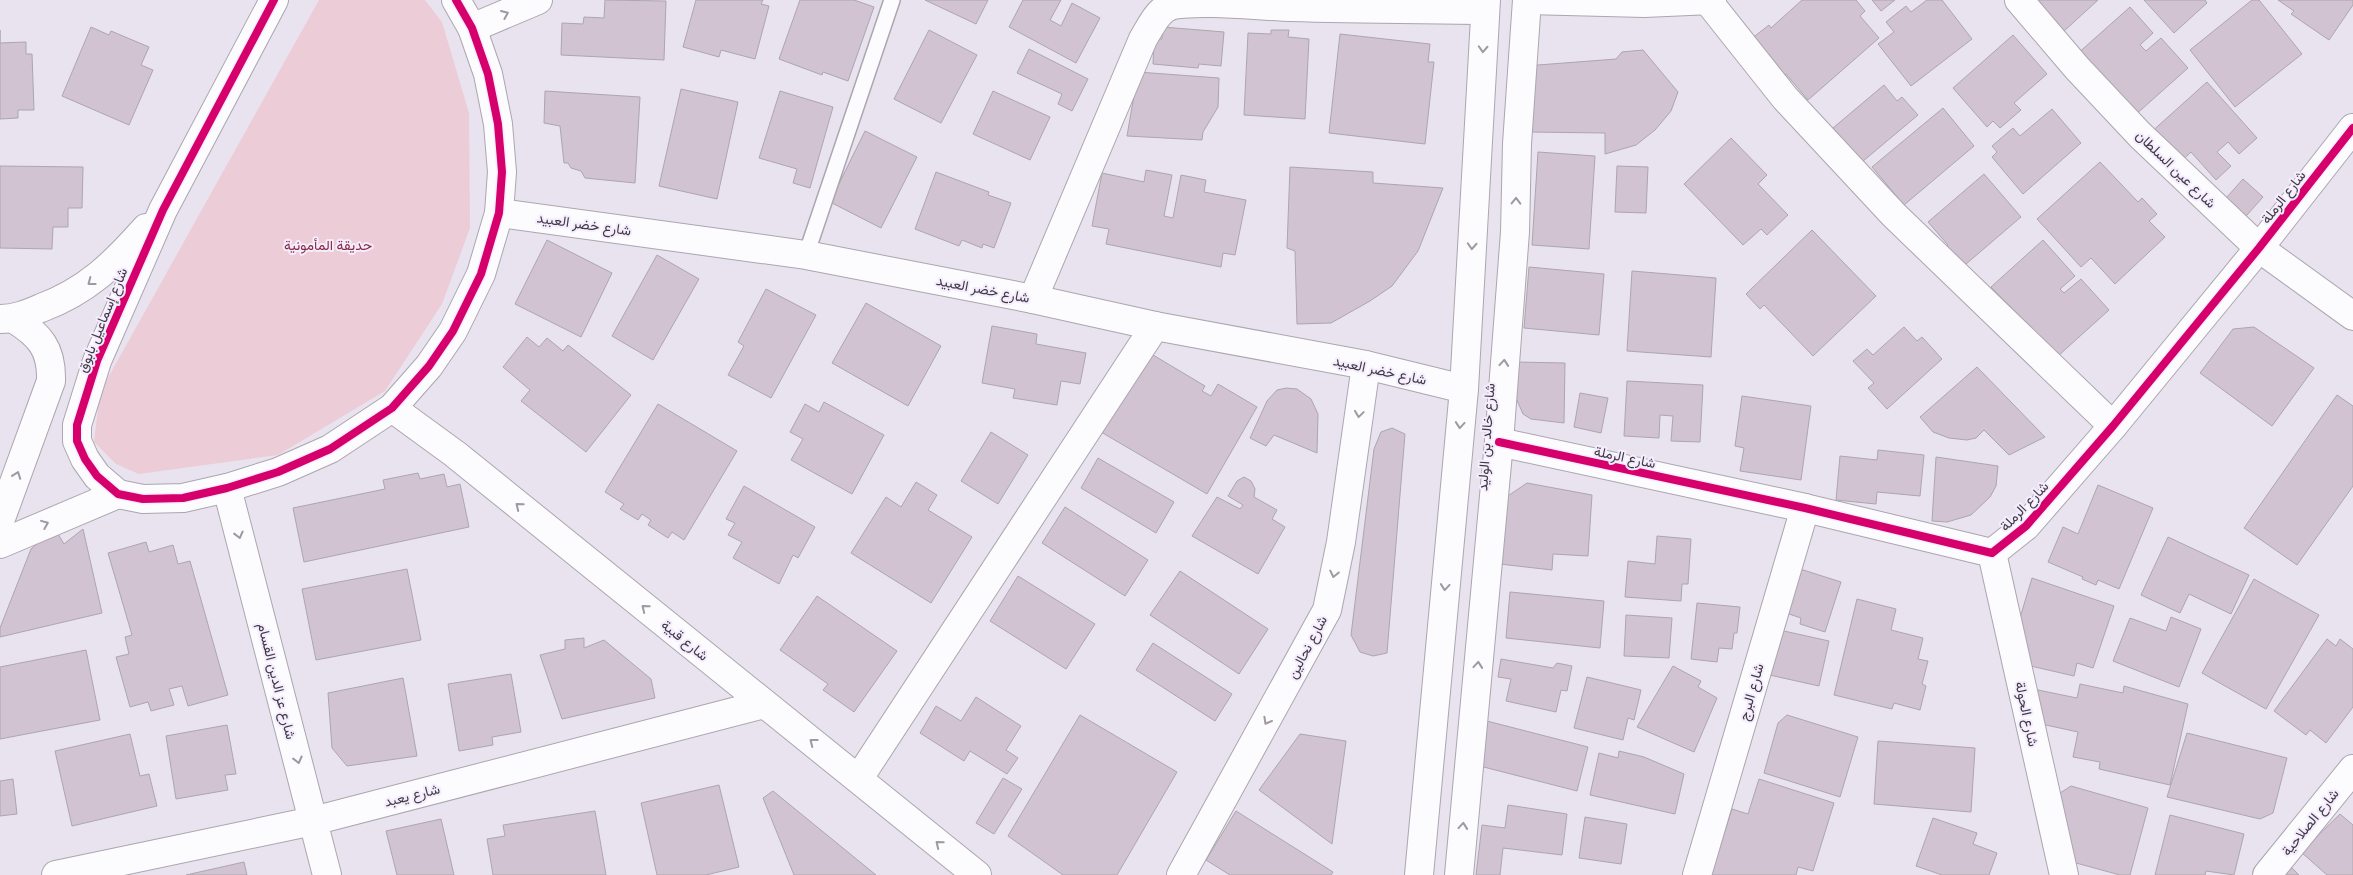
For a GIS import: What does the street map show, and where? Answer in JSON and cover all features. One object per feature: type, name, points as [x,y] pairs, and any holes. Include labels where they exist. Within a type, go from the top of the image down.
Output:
[{"type":"street","name":"شارع إسماعيل بابوق","points":[[274,0],[163,210],[97,361],[77,425],[76,441],[85,459],[97,476],[118,494],[142,499],[182,498],[227,488],[278,472],[330,449],[392,408],[429,366],[453,331],[480,274],[499,213],[502,172],[498,124],[488,74],[472,28],[456,0]]},
{"type":"street","points":[[472,28],[538,0]]},
{"type":"street","points":[[1527,0],[1644,3],[1710,1],[1785,98],[1894,215],[2113,426]]},
{"type":"street","name":"شارع خالد بن الوليد","points":[[1459,875],[1499,442],[1515,232],[1517,144],[1527,0]]},
{"type":"street","name":"شارع عين السلطان","points":[[2019,0],[2077,68],[2140,135],[2259,248],[2353,316]]},
{"type":"street","points":[[1033,299],[1143,39],[1155,19],[1166,8],[1180,3],[1208,2],[1289,7],[1486,5]]},
{"type":"street","name":"شارع خالد بن الوليد","points":[[1419,875],[1464,389],[1486,5]]},
{"type":"street","name":"شارع الرملة","points":[[1499,442],[1805,508],[1992,553],[2026,526],[2113,426],[2259,248],[2353,128]]},
{"type":"street","points":[[7,319],[61,301],[89,284],[117,260],[163,210]]},
{"type":"street","name":"شارع خضر العبيد","points":[[499,213],[806,255],[1033,299],[1155,326],[1366,365],[1464,389]]},
{"type":"street","points":[[0,521],[51,381],[51,366],[41,340],[33,331],[7,319]]},
{"type":"street","points":[[859,778],[1155,326]]},
{"type":"street","name":"شارع نحالين","points":[[1180,875],[1301,660],[1327,610],[1341,542],[1366,365]]},
{"type":"street","name":"شارع قبية","points":[[392,408],[455,454],[977,875]]},
{"type":"street","name":"شارع عز الدين القسام","points":[[227,488],[327,875]]},
{"type":"street","points":[[0,544],[118,494]]},
{"type":"street","name":"شارع البرج","points":[[1697,875],[1805,508]]},
{"type":"street","name":"شارع الحولة","points":[[1992,553],[2064,875]]},
{"type":"street","name":"شارع يعبد","points":[[56,875],[313,821],[764,704]]},
{"type":"street","name":"شارع الصلاحية","points":[[2267,875],[2353,769]]},
{"type":"lane","points":[[806,255],[892,0]]},
{"type":"green space","name":"حديقة المأمونية","points":[[319,0],[425,0],[442,22],[469,113],[470,228],[442,304],[385,391],[278,455],[139,474],[116,464],[94,442],[100,392]]},
{"type":"building","points":[[605,0],[666,1],[664,60],[561,55],[562,23],[583,24],[584,17],[604,18]]},
{"type":"building","points":[[696,0],[763,0],[761,4],[769,6],[755,59],[721,50],[719,57],[683,47]]},
{"type":"building","points":[[800,0],[854,0],[874,7],[848,81],[823,72],[822,75],[779,59]]},
{"type":"building","points":[[925,0],[988,0],[976,24]]},
{"type":"building","points":[[1023,0],[1061,0],[1050,20],[1061,26],[1072,3],[1100,18],[1076,63],[1009,27]]},
{"type":"building","points":[[1802,0],[1856,0],[1865,11],[1860,16],[1879,38],[1808,100],[1786,74],[1779,80],[1751,39],[1769,25],[1771,28]]},
{"type":"building","points":[[1872,0],[1895,0],[1881,11]]},
{"type":"building","points":[[1927,0],[1942,0],[1972,39],[1911,86],[1878,44],[1894,32],[1886,22],[1906,6],[1911,12]]},
{"type":"building","points":[[2035,0],[2098,0],[2063,32]]},
{"type":"building","points":[[2144,0],[2205,0],[2207,3],[2174,33]]},
{"type":"building","points":[[2252,0],[2259,0],[2302,54],[2235,107],[2190,50]]},
{"type":"building","points":[[2278,0],[2353,0],[2353,5],[2329,40],[2291,14],[2294,11]]},
{"type":"building","points":[[2130,7],[2153,33],[2140,45],[2146,51],[2161,38],[2188,68],[2133,117],[2076,55]]},
{"type":"building","points":[[91,27],[109,35],[111,31],[149,47],[141,65],[153,70],[129,125],[62,96]]},
{"type":"building","points":[[1163,27],[1224,32],[1221,66],[1199,64],[1198,68],[1153,64],[1154,39],[1162,39]]},
{"type":"building","points":[[929,30],[977,55],[941,123],[894,99]]},
{"type":"building","points":[[1271,30],[1289,30],[1288,37],[1309,39],[1305,119],[1244,115],[1248,33],[1271,34]]},
{"type":"building","points":[[1340,34],[1430,44],[1428,62],[1434,62],[1425,144],[1329,133]]},
{"type":"building","points":[[2013,35],[2047,74],[2014,103],[2021,110],[2000,128],[1993,121],[1987,127],[1953,88]]},
{"type":"building","points":[[26,42],[26,54],[32,54],[34,110],[18,110],[18,118],[0,119],[0,43]]},
{"type":"building","points":[[1029,49],[1088,79],[1072,111],[1058,104],[1062,94],[1017,73]]},
{"type":"building","points":[[1643,50],[1678,92],[1671,111],[1655,130],[1636,145],[1605,154],[1605,133],[1530,132],[1525,66],[1616,59],[1622,52]]},
{"type":"building","points":[[1138,72],[1219,78],[1218,107],[1203,132],[1202,140],[1127,136]]},
{"type":"building","points":[[2207,82],[2257,138],[2239,154],[2228,142],[2217,152],[2231,166],[2216,180],[2191,152],[2177,165],[2149,134]]},
{"type":"building","points":[[1884,85],[1897,101],[1902,97],[1918,115],[1862,162],[1833,128]]},
{"type":"building","points":[[681,89],[738,102],[717,199],[659,186]]},
{"type":"building","points":[[545,91],[640,97],[635,183],[585,178],[581,171],[571,168],[568,163],[564,163],[560,126],[544,123]]},
{"type":"building","points":[[780,91],[833,107],[810,188],[793,183],[797,169],[759,158]]},
{"type":"building","points":[[993,91],[1050,117],[1030,160],[973,134]]},
{"type":"building","points":[[1943,108],[1974,146],[1904,205],[1872,167]]},
{"type":"building","points":[[2052,109],[2081,143],[2023,194],[1992,157],[1997,152],[1992,146],[2013,128],[2020,136]]},
{"type":"building","points":[[865,131],[917,157],[881,228],[830,202]]},
{"type":"building","points":[[1731,138],[1767,175],[1758,184],[1788,215],[1767,235],[1761,229],[1743,245],[1684,184]]},
{"type":"building","points":[[1538,152],[1595,156],[1589,249],[1532,245]]},
{"type":"building","points":[[2100,162],[2138,202],[2142,198],[2157,214],[2149,221],[2165,237],[2115,284],[2091,258],[2081,267],[2037,219]]},
{"type":"building","points":[[0,166],[83,167],[82,208],[68,208],[68,227],[53,227],[52,249],[0,248]]},
{"type":"building","points":[[1617,166],[1648,167],[1646,213],[1615,212]]},
{"type":"building","points":[[1290,167],[1373,172],[1373,183],[1443,188],[1418,251],[1392,286],[1331,323],[1297,324],[1295,251],[1287,248]]},
{"type":"building","points":[[1146,170],[1172,175],[1164,216],[1173,218],[1181,175],[1206,180],[1204,192],[1246,200],[1235,255],[1223,253],[1221,267],[1106,244],[1109,229],[1092,226],[1102,173],[1144,182]]},
{"type":"building","points":[[936,172],[989,192],[988,195],[1011,203],[994,248],[983,244],[982,248],[962,240],[959,246],[915,229]]},
{"type":"building","points":[[1984,174],[2021,217],[1959,270],[1942,250],[1948,245],[1928,222]]},
{"type":"building","points":[[2243,179],[2263,197],[2239,224],[2219,206]]},
{"type":"building","points":[[1812,230],[1876,296],[1813,356],[1764,305],[1760,309],[1746,294]]},
{"type":"building","points":[[547,240],[612,273],[581,337],[515,304]]},
{"type":"building","points":[[2043,240],[2075,276],[2060,289],[2064,293],[2081,279],[2109,310],[2058,356],[1991,287]]},
{"type":"building","points":[[657,255],[699,279],[653,360],[612,336]]},
{"type":"building","points":[[1529,267],[1604,274],[1599,335],[1524,328]]},
{"type":"building","points":[[1632,271],[1716,278],[1711,357],[1627,351]]},
{"type":"building","points":[[766,289],[816,315],[771,398],[728,375],[744,346],[738,342]]},
{"type":"building","points":[[866,303],[941,346],[908,406],[832,363]]},
{"type":"building","points":[[992,326],[1037,334],[1036,344],[1086,353],[1080,384],[1061,381],[1057,405],[1013,398],[1015,389],[982,383]]},
{"type":"building","points":[[1904,327],[1917,341],[1922,337],[1942,359],[1887,409],[1868,388],[1874,383],[1853,361],[1867,349],[1873,355]]},
{"type":"building","points":[[2254,327],[2314,368],[2272,426],[2200,373],[2233,329]]},
{"type":"building","points":[[527,337],[539,347],[547,338],[563,351],[568,345],[631,395],[586,452],[521,401],[530,390],[503,367]]},
{"type":"building","points":[[1148,352],[1205,386],[1202,391],[1211,396],[1218,384],[1257,407],[1207,494],[1101,432]]},
{"type":"building","points":[[1515,362],[1565,363],[1564,423],[1531,419],[1523,414],[1516,398]]},
{"type":"building","points":[[1977,367],[2045,437],[2009,455],[1984,430],[1976,438],[1967,440],[1949,438],[1933,432],[1920,417]]},
{"type":"building","points":[[1627,381],[1703,385],[1700,442],[1671,441],[1673,416],[1660,415],[1659,438],[1624,436]]},
{"type":"building","points":[[1286,388],[1297,389],[1311,399],[1318,414],[1317,453],[1274,435],[1266,446],[1250,438],[1267,401],[1277,390]]},
{"type":"building","points":[[1580,393],[1608,398],[1601,433],[1574,427]]},
{"type":"building","points":[[2337,395],[2353,406],[2353,486],[2297,565],[2244,528]]},
{"type":"building","points":[[1742,396],[1811,406],[1801,480],[1740,471],[1744,448],[1735,446]]},
{"type":"building","points":[[824,402],[884,435],[852,494],[791,460],[803,439],[790,432],[805,404],[819,412]]},
{"type":"building","points":[[658,404],[737,451],[684,540],[672,532],[668,538],[648,525],[651,520],[642,514],[638,520],[620,509],[624,504],[605,492]]},
{"type":"building","points":[[1392,428],[1405,434],[1387,653],[1373,656],[1360,652],[1351,635],[1374,449],[1381,432]]},
{"type":"building","points":[[991,432],[1028,455],[998,504],[961,481]]},
{"type":"building","points":[[1878,450],[1924,455],[1920,496],[1877,492],[1876,504],[1836,500],[1840,456],[1877,460]]},
{"type":"building","points":[[1936,457],[1998,466],[1996,486],[1990,497],[1971,515],[1947,522],[1932,521]]},
{"type":"building","points":[[1098,458],[1174,502],[1156,533],[1081,488]]},
{"type":"building","points":[[418,473],[420,479],[444,474],[447,487],[460,484],[469,527],[304,562],[293,508],[385,489],[383,480]]},
{"type":"building","points":[[1244,477],[1251,481],[1255,489],[1254,497],[1277,510],[1272,519],[1285,527],[1258,574],[1192,536],[1217,497],[1240,509],[1243,505],[1228,496],[1237,481]]},
{"type":"building","points":[[916,482],[937,495],[928,510],[972,537],[931,603],[851,553],[886,497],[901,507]]},
{"type":"building","points":[[1527,483],[1592,495],[1588,556],[1553,554],[1552,570],[1491,563],[1496,504]]},
{"type":"building","points":[[2098,485],[2153,508],[2119,589],[2098,580],[2096,585],[2082,579],[2083,577],[2048,562],[2063,527],[2078,534]]},
{"type":"building","points":[[744,486],[815,527],[798,558],[793,555],[779,584],[733,558],[742,542],[728,535],[735,523],[726,519]]},
{"type":"building","points":[[1065,507],[1148,560],[1125,596],[1042,543]]},
{"type":"building","points":[[55,529],[64,544],[83,529],[102,613],[0,637],[0,628],[31,549]]},
{"type":"building","points":[[1657,536],[1691,539],[1688,584],[1682,584],[1681,601],[1625,597],[1628,561],[1655,564]]},
{"type":"building","points":[[2168,537],[2249,575],[2231,614],[2189,594],[2180,613],[2141,595]]},
{"type":"building","points":[[146,542],[149,552],[173,545],[178,564],[190,561],[228,695],[188,706],[182,686],[169,689],[174,705],[151,711],[148,702],[130,707],[116,657],[129,654],[125,637],[132,635],[108,553]]},
{"type":"building","points":[[1797,568],[1841,582],[1825,632],[1800,624],[1801,618],[1783,612]]},
{"type":"building","points":[[407,569],[421,640],[316,660],[302,589]]},
{"type":"building","points":[[1180,571],[1268,629],[1239,674],[1150,615]]},
{"type":"building","points":[[1018,576],[1095,624],[1066,669],[990,621]]},
{"type":"building","points":[[2032,578],[2114,606],[2093,668],[2077,663],[2074,676],[2022,664],[2016,631]]},
{"type":"building","points":[[2254,579],[2319,615],[2266,709],[2202,673]]},
{"type":"building","points":[[1510,592],[1604,601],[1600,648],[1506,638]]},
{"type":"building","points":[[817,596],[897,651],[854,712],[823,690],[828,684],[780,650]]},
{"type":"building","points":[[1857,599],[1896,609],[1891,630],[1923,638],[1918,659],[1928,661],[1922,684],[1926,686],[1920,710],[1894,703],[1892,709],[1834,695]]},
{"type":"building","points":[[1697,603],[1740,607],[1737,633],[1734,633],[1732,649],[1719,648],[1717,662],[1691,659]]},
{"type":"building","points":[[1626,615],[1672,618],[1669,658],[1624,656]]},
{"type":"building","points":[[2171,617],[2201,629],[2179,687],[2113,661],[2130,618],[2166,631]]},
{"type":"building","points":[[1775,629],[1829,641],[1819,686],[1765,674]]},
{"type":"building","points":[[584,638],[584,648],[604,640],[651,679],[655,698],[562,719],[540,655],[565,649],[565,640]]},
{"type":"building","points":[[2327,639],[2336,646],[2340,639],[2353,649],[2353,707],[2326,743],[2310,730],[2306,735],[2274,711]]},
{"type":"building","points":[[1153,643],[1232,694],[1215,721],[1136,670]]},
{"type":"building","points":[[86,650],[100,720],[0,739],[0,667]]},
{"type":"building","points":[[1501,659],[1553,668],[1557,663],[1572,666],[1567,691],[1561,690],[1556,712],[1506,701],[1511,679],[1498,677]]},
{"type":"building","points":[[1673,666],[1701,681],[1698,687],[1717,698],[1694,752],[1637,727]]},
{"type":"building","points":[[511,674],[521,732],[492,737],[493,745],[459,751],[448,684]]},
{"type":"building","points":[[1587,677],[1641,690],[1634,720],[1628,718],[1623,740],[1574,728]]},
{"type":"building","points":[[403,678],[417,756],[347,766],[332,748],[328,693]]},
{"type":"building","points":[[2080,684],[2123,693],[2124,686],[2188,704],[2170,785],[2099,769],[2100,762],[2073,757],[2078,732],[2032,722],[2038,690],[2077,698]]},
{"type":"building","points":[[976,697],[1021,726],[1006,750],[1018,758],[1007,774],[970,751],[964,761],[920,733],[936,706],[961,721]]},
{"type":"building","points":[[1080,715],[1177,772],[1117,875],[1063,875],[1008,836]]},
{"type":"building","points":[[1787,715],[1858,737],[1840,797],[1764,773],[1778,723]]},
{"type":"building","points":[[1483,720],[1588,747],[1577,791],[1472,764]]},
{"type":"building","points":[[227,725],[236,774],[225,775],[228,790],[176,799],[166,736]]},
{"type":"building","points":[[2187,733],[2287,758],[2273,813],[2260,819],[2167,797]]},
{"type":"building","points":[[130,734],[140,776],[149,774],[157,806],[72,826],[55,751]]},
{"type":"building","points":[[1300,734],[1346,741],[1332,844],[1259,790]]},
{"type":"building","points":[[1878,741],[1975,748],[1971,812],[1874,804]]},
{"type":"building","points":[[1619,751],[1644,757],[1684,774],[1675,814],[1590,795],[1599,753],[1618,758]]},
{"type":"building","points":[[1003,778],[1022,789],[994,834],[976,823]]},
{"type":"building","points":[[13,779],[17,814],[0,816],[0,781]]},
{"type":"building","points":[[1759,779],[1834,803],[1813,871],[1798,867],[1796,875],[1711,875],[1732,809],[1748,814]]},
{"type":"building","points":[[719,785],[739,867],[706,875],[657,875],[641,803]]},
{"type":"building","points":[[2071,786],[2148,808],[2130,875],[2120,875],[2065,860],[2057,795]]},
{"type":"building","points":[[773,791],[876,875],[794,875],[763,798]]},
{"type":"building","points":[[1508,805],[1567,814],[1562,855],[1503,848],[1500,875],[1476,875],[1482,825],[1505,828]]},
{"type":"building","points":[[595,811],[606,875],[493,875],[487,839],[505,836],[503,825]]},
{"type":"building","points":[[1236,811],[1333,872],[1331,875],[1230,875],[1206,860]]},
{"type":"building","points":[[2340,814],[2353,825],[2353,875],[2327,875],[2301,852]]},
{"type":"building","points":[[2170,815],[2244,834],[2234,875],[2206,871],[2205,875],[2155,875]]},
{"type":"building","points":[[1585,817],[1627,824],[1621,864],[1579,858]]},
{"type":"building","points":[[1933,818],[1977,833],[1973,844],[1997,853],[1989,875],[1942,875],[1916,866]]},
{"type":"building","points":[[441,819],[454,875],[397,875],[386,831]]},
{"type":"building","points":[[244,862],[247,875],[186,875]]},
{"type":"building","points":[[2290,866],[2299,875],[2281,875]]},
{"type":"cycle path","points":[[274,0],[163,210],[97,361],[77,425],[77,441],[85,459],[97,476],[118,494],[143,499],[183,498],[227,488],[278,472],[330,449],[392,408],[429,366],[453,331],[481,274],[499,213],[502,172],[498,124],[488,74],[472,28],[456,0]]},
{"type":"cycle path","points":[[1499,442],[1805,508],[1992,553],[2026,526],[2113,426],[2259,248],[2353,128]]}]
